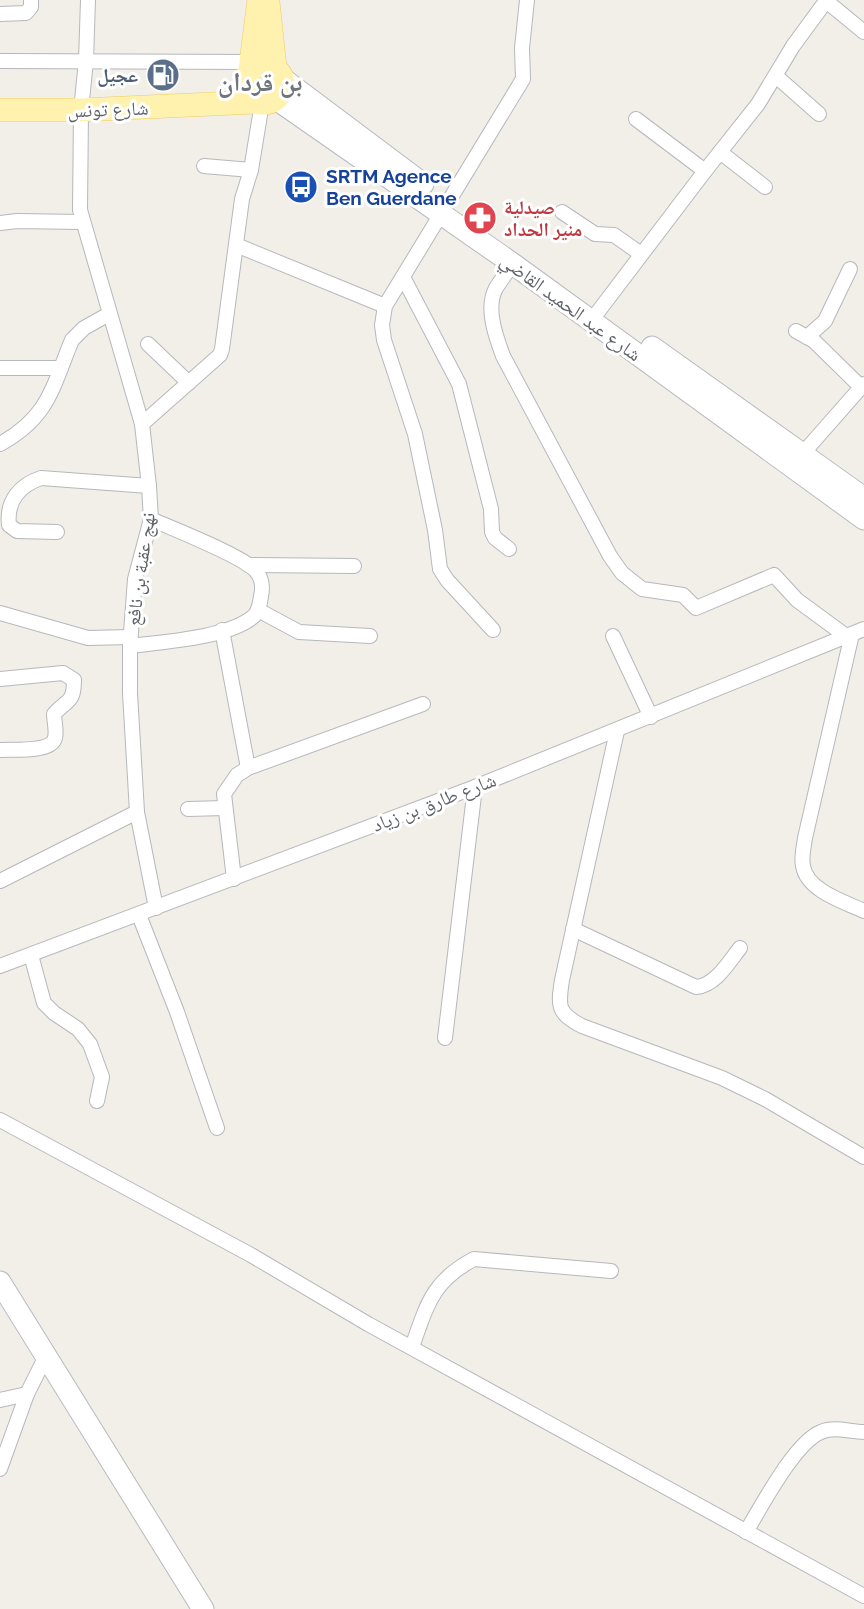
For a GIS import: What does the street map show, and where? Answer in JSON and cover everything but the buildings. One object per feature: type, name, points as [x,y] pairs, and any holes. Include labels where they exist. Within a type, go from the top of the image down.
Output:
[{"type":"main road","points":[[259,0],[262,84]]},
{"type":"main road","points":[[262,84],[268,0]]},
{"type":"main road","name":"شارع تونس","points":[[0,110],[216,105],[262,84]]},
{"type":"main road","name":"شارع عبد الحميد القاضي","points":[[262,84],[446,209],[797,460],[864,519]]},
{"type":"main road","name":"شارع عبد الحميد القاضي","points":[[446,209],[513,264],[595,315]]},
{"type":"main road","name":"شارع عبد الحميد القاضي","points":[[797,460],[864,498]]},
{"type":"main road","points":[[0,1282],[203,1609]]},
{"type":"street","points":[[0,14],[26,13],[31,0]]},
{"type":"street","name":"نهج عقبة بن نافع","points":[[88,0],[81,110],[80,210],[142,425],[149,486],[151,519],[135,579],[130,641],[137,812],[156,908]]},
{"type":"street","points":[[493,630],[447,580],[439,566],[435,530],[415,434],[384,340],[382,325],[385,306],[523,79],[522,48],[527,0]]},
{"type":"street","points":[[595,315],[758,104],[777,77],[793,46],[826,1],[864,32]]},
{"type":"street","points":[[0,61],[86,61],[262,84],[251,170],[242,199],[220,355],[142,425]]},
{"type":"street","points":[[777,77],[819,114]]},
{"type":"street","points":[[636,119],[705,171]]},
{"type":"street","points":[[720,152],[765,187]]},
{"type":"street","points":[[204,166],[251,170]]},
{"type":"street","points":[[562,212],[595,234],[614,235],[641,254]]},
{"type":"street","points":[[0,223],[82,222]]},
{"type":"street","points":[[236,244],[385,306]]},
{"type":"street","points":[[513,264],[492,299],[491,310],[498,343],[585,509],[622,573],[642,589],[683,595],[696,608],[774,575],[797,600],[854,633],[805,838],[802,864],[806,874],[818,887],[864,911]]},
{"type":"street","points":[[797,460],[863,385],[801,334],[825,321],[850,269]]},
{"type":"street","points":[[403,277],[460,384],[491,509],[492,532],[509,550]]},
{"type":"street","points":[[0,444],[21,433],[42,411],[77,333],[109,314]]},
{"type":"street","points":[[148,344],[189,383]]},
{"type":"street","points":[[0,368],[61,369]]},
{"type":"street","points":[[57,532],[17,531],[9,525],[8,514],[16,492],[28,482],[41,478],[149,486]]},
{"type":"street","points":[[0,613],[88,638],[130,641],[197,637],[248,619],[258,610],[262,583],[257,571],[151,519]]},
{"type":"street","points":[[248,565],[354,566]]},
{"type":"street","points":[[258,610],[299,632],[369,636]]},
{"type":"street","points":[[222,630],[248,768]]},
{"type":"street","name":"شارع طارق بن زياد","points":[[0,966],[475,787],[854,633]]},
{"type":"street","points":[[613,636],[651,717]]},
{"type":"street","points":[[0,679],[63,673],[74,680],[74,693],[68,704],[54,714],[56,736],[53,742],[43,748],[0,750]]},
{"type":"street","points":[[234,879],[224,794],[237,775],[248,768],[423,704]]},
{"type":"street","points":[[617,731],[559,1002],[564,1014],[570,1020],[722,1078],[765,1099],[864,1157]]},
{"type":"street","points":[[445,1038],[475,787]]},
{"type":"street","points":[[188,809],[225,808]]},
{"type":"street","points":[[0,881],[137,812]]},
{"type":"street","points":[[139,915],[177,1012],[217,1128]]},
{"type":"street","points":[[573,929],[696,987],[711,982],[740,948]]},
{"type":"street","points":[[31,955],[44,1003],[78,1029],[90,1044],[102,1077],[97,1101]]},
{"type":"street","points":[[0,1120],[251,1255],[864,1597]]},
{"type":"street","points":[[412,1347],[426,1307],[440,1283],[454,1269],[474,1259],[611,1271]]},
{"type":"street","points":[[0,1469],[27,1394],[46,1356]]},
{"type":"street","points":[[0,1400],[27,1394]]},
{"type":"street","points":[[746,1532],[797,1453],[810,1438],[823,1430],[864,1432]]},
{"type":"place","name":"عجيل","points":[[163,75]]},
{"type":"place","name":"SRTM Agence Ben Guerdane","points":[[301,187]]},
{"type":"place","name":"صيدلية منير الحداد","points":[[480,218]]},
{"type":"district","name":"بن قردان","points":[[260,82]]}]
